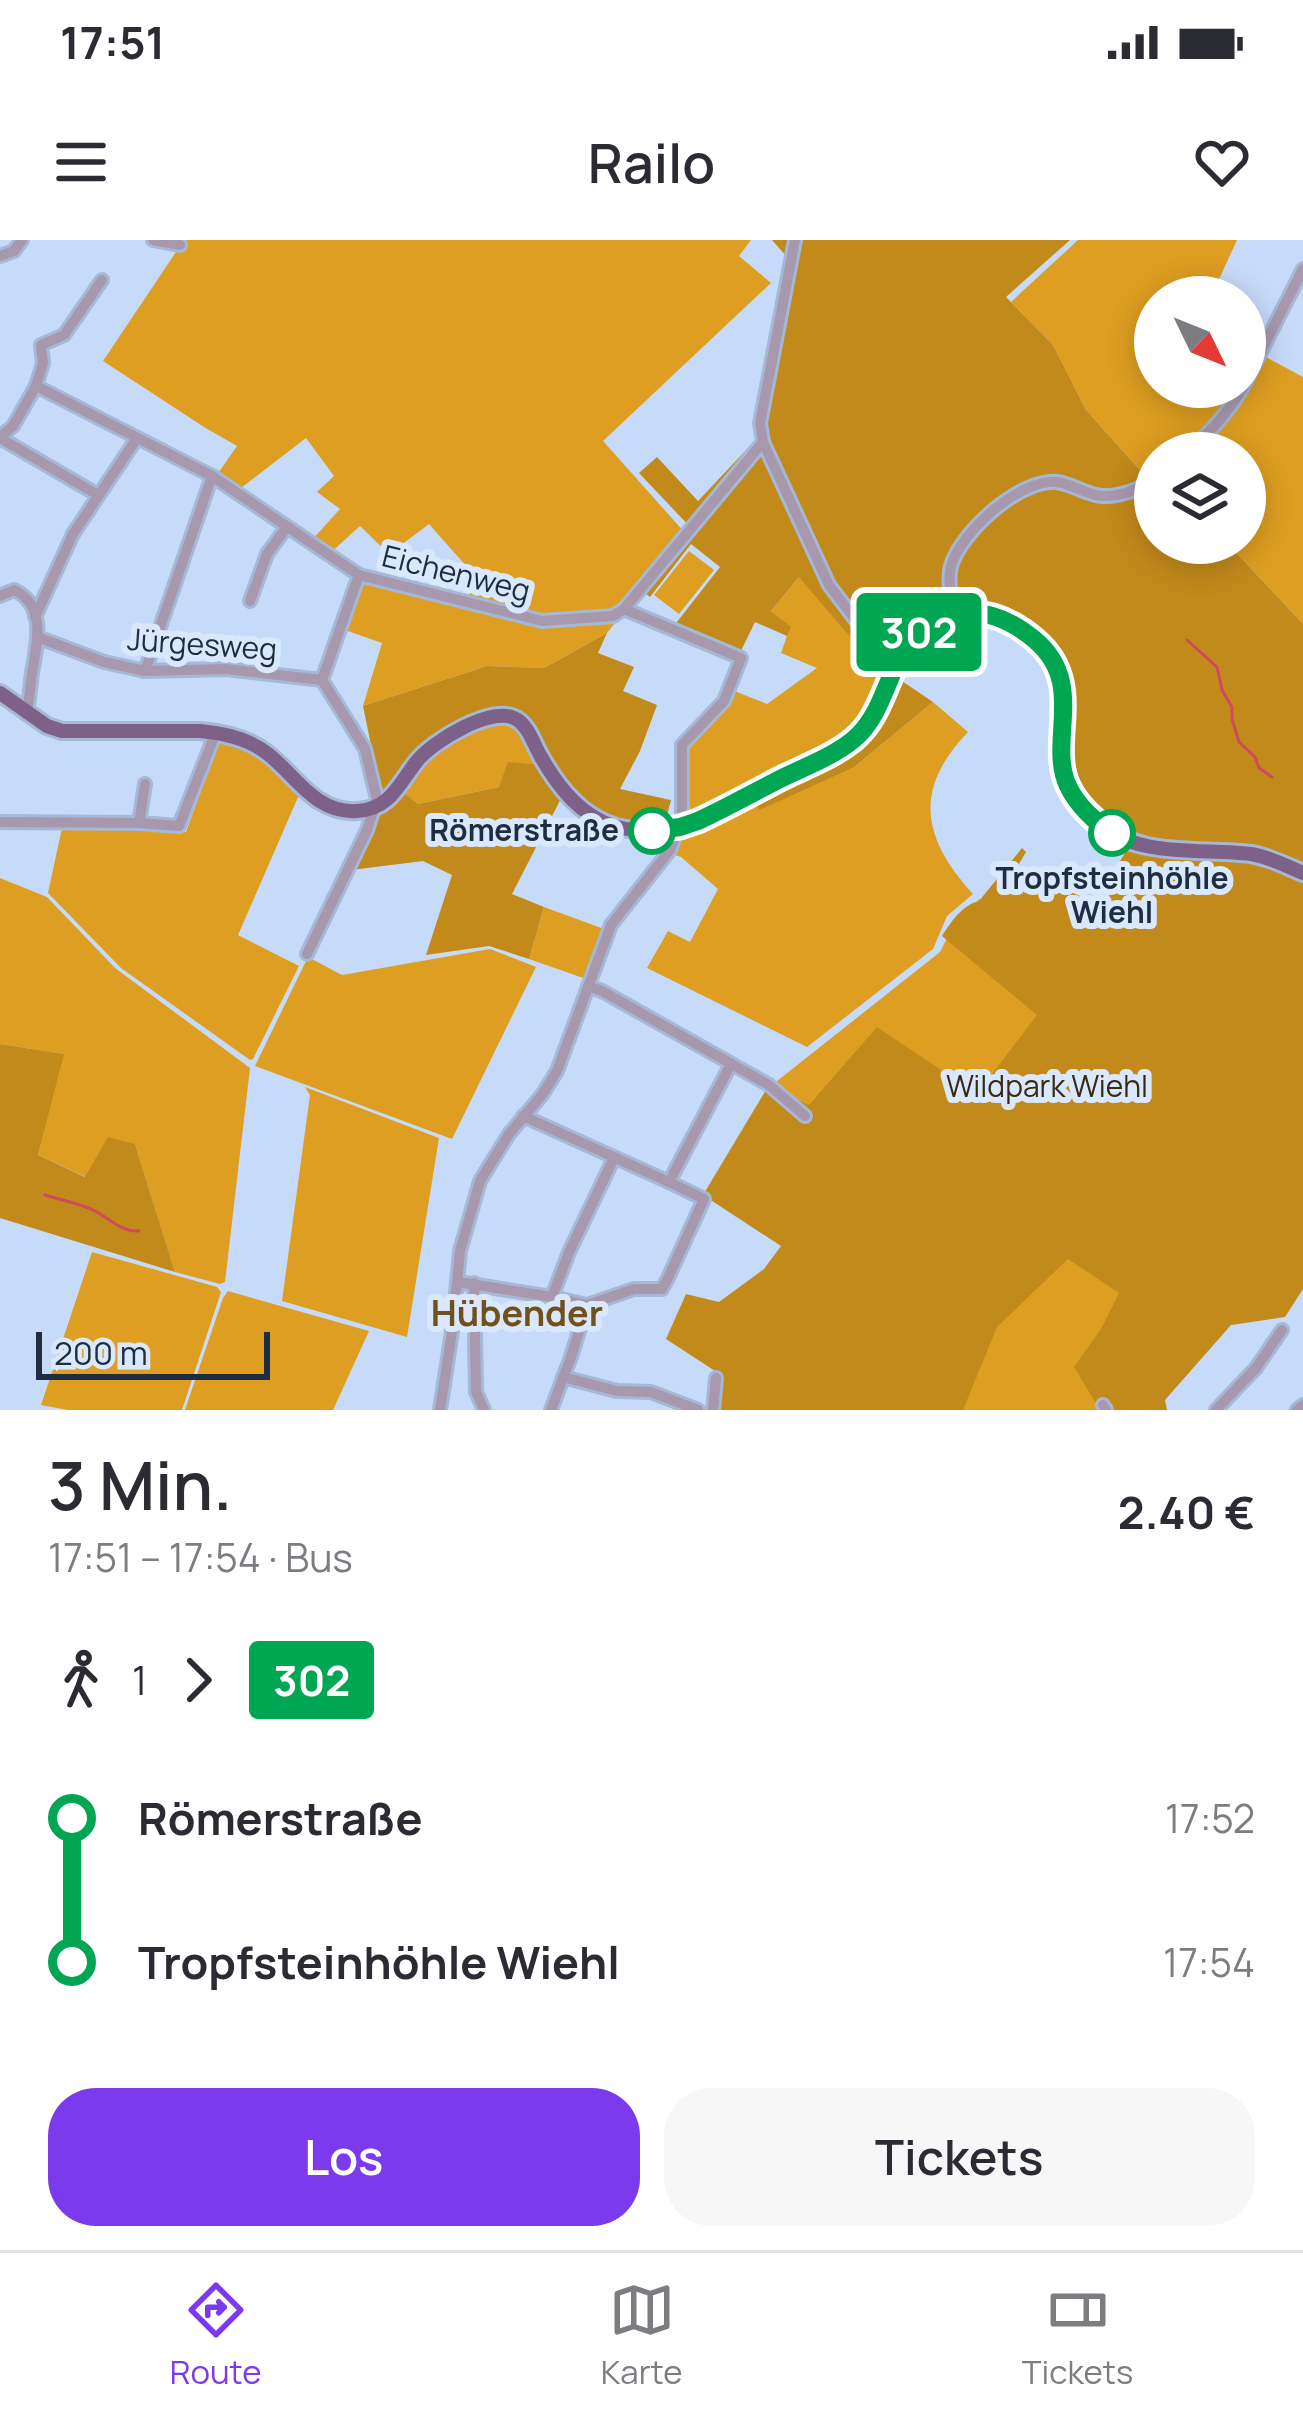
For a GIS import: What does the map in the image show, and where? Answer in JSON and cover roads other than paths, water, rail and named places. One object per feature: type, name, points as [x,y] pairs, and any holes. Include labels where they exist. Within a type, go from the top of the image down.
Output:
[{"type":"main road","points":[[0,693],[46,726],[62,730],[208,732],[247,741],[325,804],[357,812],[375,807],[398,790],[418,759],[433,746],[484,719],[512,717],[521,723],[562,790],[594,819],[637,832],[680,827],[733,805],[848,744],[869,720],[907,644],[925,626],[954,613],[979,612],[1016,626],[1044,647],[1062,686],[1066,783],[1106,830],[1148,845],[1270,858],[1303,873]]},
{"type":"street","points":[[0,256],[14,251],[22,240]]},
{"type":"street","points":[[153,240],[180,245]]},
{"type":"street","points":[[794,240],[760,423],[764,442],[829,585],[892,668]]},
{"type":"street","points":[[1266,341],[1303,269]]},
{"type":"street","points":[[98,495],[0,438],[13,426],[36,386],[43,363],[40,345],[64,335],[102,280]]},
{"type":"street","name":"Eichenweg","points":[[36,386],[212,476],[359,575],[542,621],[613,616],[624,609]]},
{"type":"street","points":[[1210,432],[1230,408]]},
{"type":"street","points":[[35,617],[73,534],[137,438]]},
{"type":"street","points":[[440,1410],[460,1251],[480,1181],[501,1144],[542,1096],[557,1070],[611,925],[670,850],[680,827],[683,801],[682,746],[724,701],[741,658],[624,609],[764,442]]},
{"type":"street","points":[[145,671],[212,476]]},
{"type":"street","points":[[954,613],[949,581],[952,563],[977,525],[1013,496],[1056,482],[1101,496],[1134,490]]},
{"type":"street","points":[[250,601],[267,554],[286,527]]},
{"type":"street","points":[[308,954],[368,830],[377,799],[365,749],[322,680],[359,575]]},
{"type":"street","points":[[0,596],[14,590],[22,593],[40,638],[26,714]]},
{"type":"street","name":"Jürgesweg","points":[[40,638],[104,662],[145,671],[226,669],[322,680]]},
{"type":"street","points":[[0,822],[179,826],[208,732]]},
{"type":"street","points":[[139,823],[145,784]]},
{"type":"street","points":[[588,986],[769,1085],[805,1116]]},
{"type":"street","points":[[669,1182],[731,1064]]},
{"type":"street","points":[[458,1282],[586,1305],[634,1289],[662,1289],[704,1199],[523,1116]]},
{"type":"street","points":[[551,1297],[614,1158]]},
{"type":"street","points":[[474,1282],[476,1392],[484,1410]]},
{"type":"street","points":[[551,1410],[586,1305]]},
{"type":"street","points":[[1216,1410],[1256,1368],[1282,1330]]},
{"type":"street","points":[[563,1377],[617,1391],[651,1392],[698,1410]]},
{"type":"street","points":[[713,1410],[716,1378]]},
{"type":"waterway","points":[[1187,640],[1217,667],[1239,742],[1272,777]]},
{"type":"waterway","points":[[45,1195],[139,1231]]},
{"type":"place","name":"Römerstraße","points":[[652,831]]},
{"type":"place","name":"Tropfsteinhöhle Wiehl","points":[[1112,833]]},
{"type":"district","name":"Hübender","points":[[517,1313]]},
{"type":"park label","name":"Wildpark Wiehl","points":[[1047,1087]]}]
